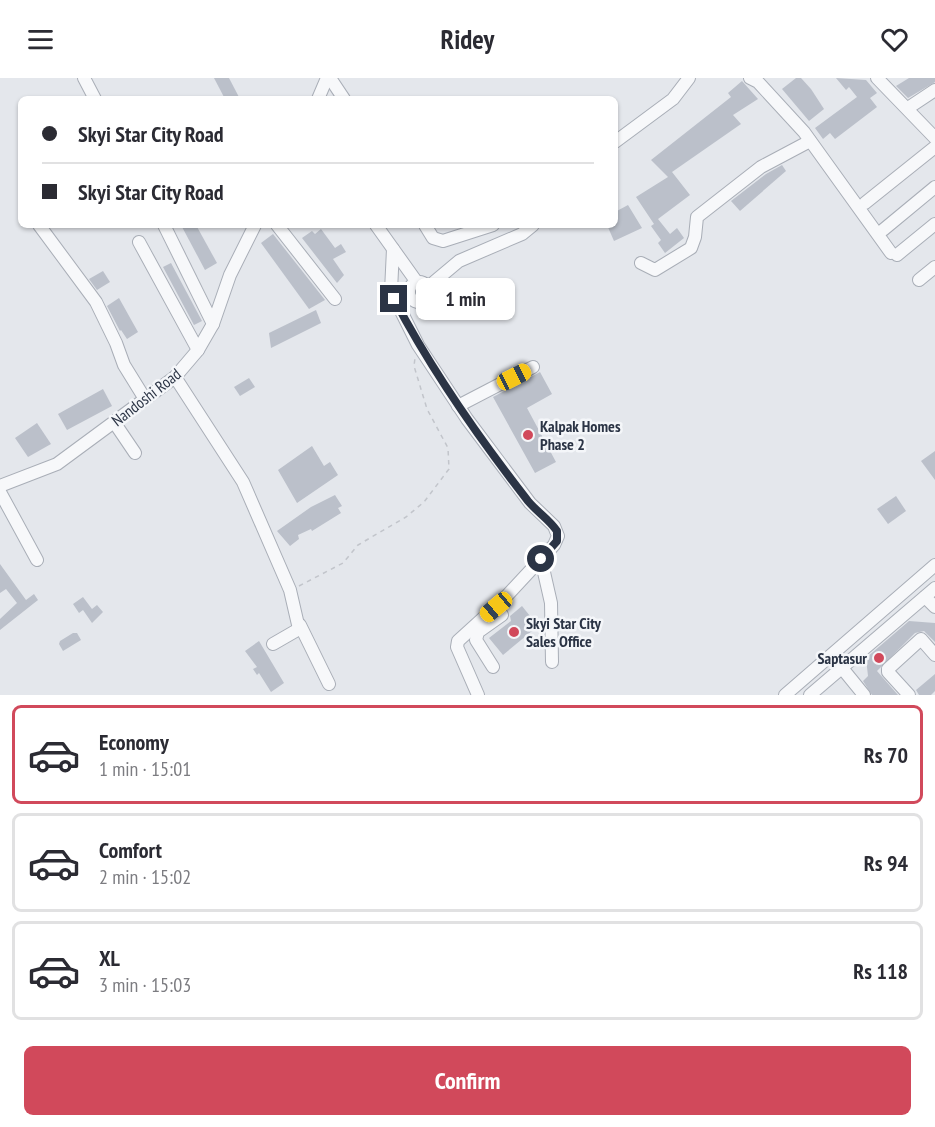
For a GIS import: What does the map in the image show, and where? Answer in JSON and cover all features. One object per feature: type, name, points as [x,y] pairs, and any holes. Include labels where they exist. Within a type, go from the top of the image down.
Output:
[{"type":"street","points":[[84,78],[93,96]]},
{"type":"street","points":[[320,96],[329,78],[342,96]]},
{"type":"street","points":[[618,140],[673,99],[689,78]]},
{"type":"street","points":[[750,78],[758,82],[810,141],[894,254],[935,224]]},
{"type":"street","points":[[877,78],[935,138]]},
{"type":"street","points":[[908,108],[935,90]]},
{"type":"street","points":[[641,263],[655,270],[691,248],[697,218],[761,167],[810,141]]},
{"type":"street","points":[[865,203],[935,147]]},
{"type":"street","points":[[884,230],[935,187]]},
{"type":"street","points":[[41,228],[96,302],[116,343],[124,366],[145,399]]},
{"type":"street","points":[[165,228],[213,324]]},
{"type":"street","points":[[279,228],[335,299]]},
{"type":"street","points":[[378,228],[416,281],[423,282],[428,287],[428,297],[422,302],[416,302],[409,294],[409,288],[416,281]]},
{"type":"street","points":[[427,228],[433,238],[443,241],[484,228]]},
{"type":"street","points":[[428,287],[459,261],[522,234],[529,228]]},
{"type":"street","name":"Nandoshi Road","points":[[0,486],[57,464],[175,377],[198,350],[213,324],[230,275],[253,230]]},
{"type":"street","points":[[139,242],[198,350]]},
{"type":"street","points":[[393,249],[391,286],[394,299],[422,351],[458,406],[530,503],[557,531],[557,541],[541,559],[496,607],[458,641],[457,647],[478,695]]},
{"type":"street","points":[[919,280],[935,267]]},
{"type":"street","points":[[394,299],[409,294]]},
{"type":"street","points":[[458,406],[533,367]]},
{"type":"street","points":[[175,377],[243,482],[290,590],[300,625],[329,684]]},
{"type":"street","points":[[114,422],[135,453]]},
{"type":"street","points":[[0,492],[37,560]]},
{"type":"street","points":[[541,559],[551,603],[552,662]]},
{"type":"street","points":[[785,695],[935,565]]},
{"type":"street","points":[[921,577],[931,592],[935,607]]},
{"type":"street","points":[[811,695],[931,592]]},
{"type":"street","points":[[493,667],[476,640],[478,632],[502,615],[496,607]]},
{"type":"street","points":[[273,644],[296,632],[300,625]]},
{"type":"street","points":[[909,695],[888,672],[888,669],[921,639],[935,655]]},
{"type":"street","points":[[842,668],[864,695]]},
{"type":"path","points":[[290,590],[329,572],[343,563],[358,545],[406,517],[424,502],[449,469],[448,447],[427,409],[414,366],[414,359],[422,351]]},
{"type":"building","points":[[214,78],[229,78],[238,96],[223,96]]},
{"type":"building","points":[[796,78],[801,78],[811,89],[824,109],[809,121],[782,89]]},
{"type":"building","points":[[836,78],[866,80],[877,93],[870,98],[877,107],[835,139],[830,133],[823,139],[815,128],[857,97],[849,87],[846,90]]},
{"type":"building","points":[[909,78],[935,78],[935,82],[908,98],[896,86]]},
{"type":"building","points":[[742,81],[758,99],[733,115],[741,124],[672,172],[690,195],[658,219],[670,234],[677,228],[684,238],[665,253],[658,243],[661,240],[651,226],[654,224],[636,197],[668,177],[651,160],[731,97],[728,93]]},
{"type":"building","points":[[782,165],[786,171],[740,211],[731,201],[766,174]]},
{"type":"building","points":[[628,205],[642,228],[614,241],[608,228],[618,228],[618,210]]},
{"type":"building","points":[[183,228],[198,228],[217,263],[205,270]]},
{"type":"building","points":[[321,229],[335,248],[341,244],[346,252],[333,259],[344,275],[337,283],[302,238],[312,231],[315,234]]},
{"type":"building","points":[[273,234],[325,300],[309,309],[261,243]]},
{"type":"building","points":[[171,263],[202,321],[194,325],[163,267]]},
{"type":"building","points":[[103,271],[110,282],[97,290],[89,279]]},
{"type":"building","points":[[452,282],[465,284],[459,306],[446,303]]},
{"type":"building","points":[[119,298],[138,332],[127,339],[120,331],[107,306]]},
{"type":"building","points":[[316,310],[321,323],[271,348],[269,333]]},
{"type":"building","name":"Kalpak Homes Phase 2","points":[[540,372],[552,394],[527,408],[556,462],[535,473],[493,397]]},
{"type":"building","points":[[249,378],[255,387],[240,396],[234,387]]},
{"type":"building","points":[[103,389],[112,406],[67,430],[58,414]]},
{"type":"building","points":[[37,423],[51,444],[28,457],[15,438]]},
{"type":"building","points":[[312,446],[324,466],[330,462],[338,475],[297,503],[278,470]]},
{"type":"building","points":[[935,451],[935,480],[921,461]]},
{"type":"building","points":[[335,495],[342,506],[338,508],[341,513],[312,531],[311,529],[298,535],[299,539],[290,546],[277,531],[311,507]]},
{"type":"building","points":[[896,496],[906,511],[888,524],[877,509]]},
{"type":"building","points":[[0,564],[26,600],[34,594],[38,600],[0,630],[0,619],[17,603],[6,589],[0,593]]},
{"type":"building","points":[[83,597],[92,609],[97,605],[103,612],[92,623],[83,610],[79,613],[73,604]]},
{"type":"building","name":"Skyi Star City Sales Office","points":[[522,606],[538,626],[503,655],[489,638],[511,621],[510,616]]},
{"type":"building","name":"Saptasur","points":[[909,621],[935,623],[935,642],[924,631],[915,633],[877,671],[898,695],[872,695],[863,681],[868,676],[866,658]]},
{"type":"building","points":[[77,633],[81,640],[63,651],[59,644],[60,641]]},
{"type":"building","points":[[259,641],[284,683],[271,692],[259,673],[257,675],[253,669],[257,667],[245,651]]},
{"type":"building","points":[[935,674],[935,691],[931,695],[919,695],[916,690]]},
{"type":"place","name":"Kalpak Homes Phase 2","points":[[528,435]]},
{"type":"place","name":"Skyi Star City Sales Office","points":[[514,632]]},
{"type":"place","name":"Saptasur","points":[[879,658]]},
{"type":"route","points":[[394,299],[418,345],[467,419],[530,503],[557,531],[557,541],[541,559]]}]
